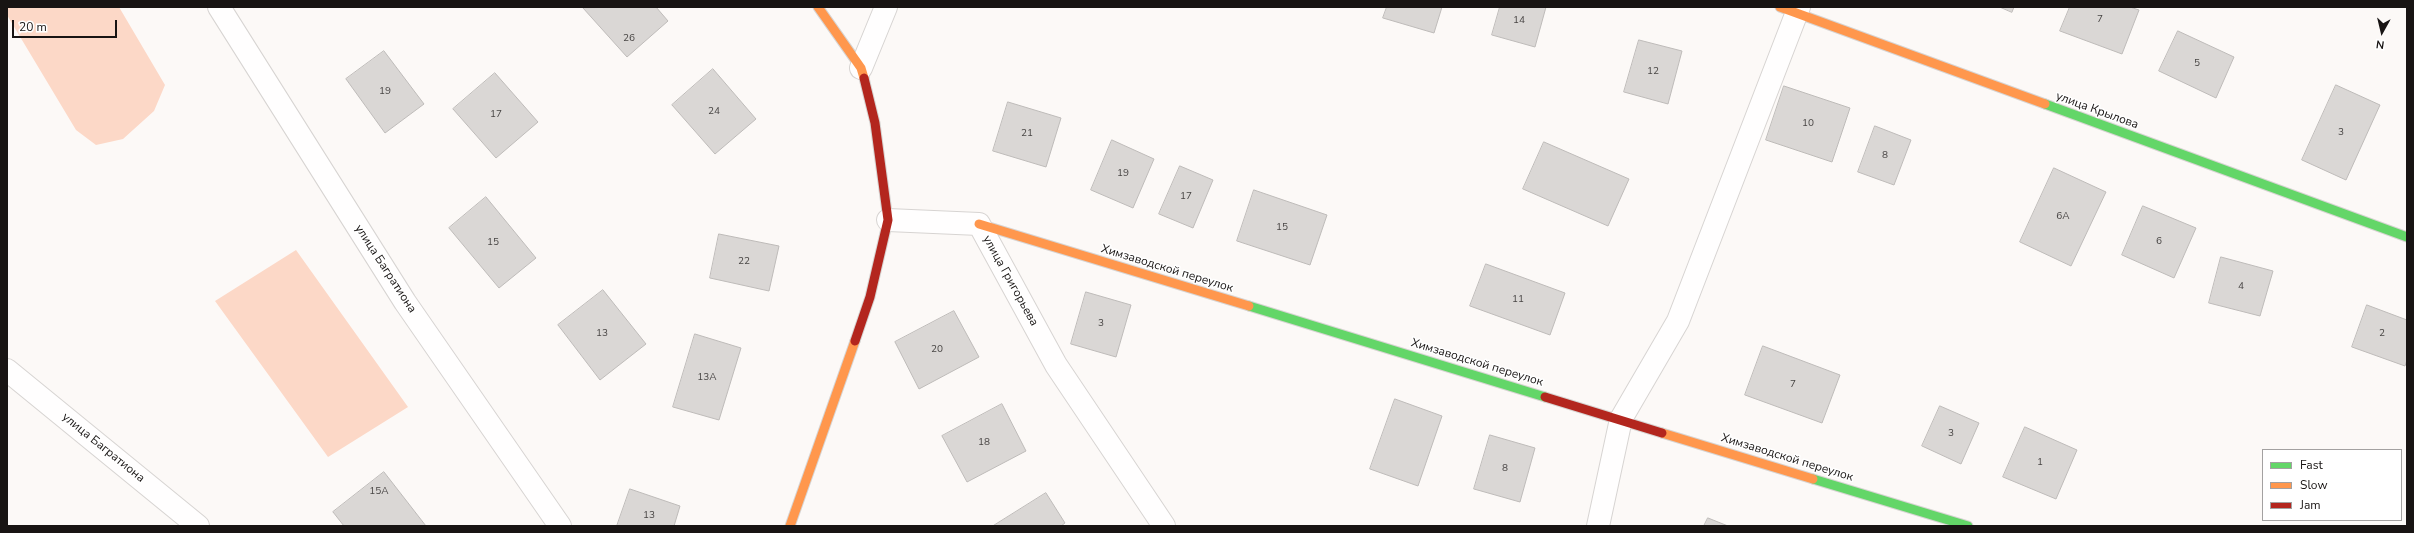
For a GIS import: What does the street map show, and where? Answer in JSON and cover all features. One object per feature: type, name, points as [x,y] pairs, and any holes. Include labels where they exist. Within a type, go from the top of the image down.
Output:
[{"type":"street","name":"улица Багратиона","points":[[219,7],[405,302],[560,526]]},
{"type":"street","points":[[790,526],[870,298],[888,220],[875,123],[861,68],[818,7]]},
{"type":"street","points":[[861,68],[886,7]]},
{"type":"street","points":[[1598,526],[1621,420],[1678,321],[1792,9]]},
{"type":"street","name":"улица Крылова","points":[[1792,9],[2407,237]]},
{"type":"street","name":"улица Григорьева","points":[[888,220],[979,224],[1056,365],[1164,526]]},
{"type":"street","name":"Химзаводской переулок","points":[[979,224],[1968,526]]},
{"type":"street","name":"улица Багратиона","points":[[7,370],[198,526]]},
{"type":"shaded area","points":[[7,7],[119,7],[165,85],[154,111],[123,139],[96,145],[76,130],[7,15]]},
{"type":"shaded area","points":[[296,250],[408,407],[328,457],[215,301]]},
{"type":"building","points":[[656,7],[668,21],[627,57],[583,8]]},
{"type":"building","points":[[1387,7],[1442,7],[1434,33],[1383,18]]},
{"type":"building","points":[[1500,7],[1546,7],[1535,47],[1492,35]]},
{"type":"building","points":[[2000,7],[2014,7],[2012,12]]},
{"type":"building","points":[[2070,7],[2130,7],[2139,10],[2122,54],[2060,31]]},
{"type":"building","points":[[2178,31],[2234,57],[2216,98],[2159,71]]},
{"type":"building","points":[[1639,40],[1682,51],[1668,104],[1624,92]]},
{"type":"building","points":[[384,51],[424,104],[385,133],[346,79]]},
{"type":"building","points":[[713,69],[756,119],[715,154],[672,105]]},
{"type":"building","points":[[495,73],[538,122],[496,158],[453,109]]},
{"type":"building","points":[[2336,85],[2380,105],[2346,180],[2302,160]]},
{"type":"building","points":[[1784,86],[1850,108],[1832,162],[1766,140]]},
{"type":"building","points":[[1008,102],[1061,118],[1046,167],[993,151]]},
{"type":"building","points":[[1875,126],[1911,140],[1894,185],[1858,172]]},
{"type":"building","points":[[1112,140],[1154,159],[1133,208],[1091,190]]},
{"type":"building","points":[[1544,142],[1629,179],[1608,226],[1523,189]]},
{"type":"building","points":[[1180,166],[1213,180],[1193,228],[1159,214]]},
{"type":"building","points":[[2054,168],[2106,192],[2071,266],[2020,242]]},
{"type":"building","points":[[1254,190],[1327,215],[1310,265],[1237,241]]},
{"type":"building","points":[[486,197],[536,258],[499,288],[449,228]]},
{"type":"building","points":[[2143,206],[2196,228],[2174,278],[2122,255]]},
{"type":"building","points":[[719,234],[779,246],[769,291],[710,278]]},
{"type":"building","points":[[2221,257],[2273,271],[2260,316],[2209,303]]},
{"type":"building","points":[[1486,264],[1565,293],[1550,335],[1470,306]]},
{"type":"building","points":[[603,290],[646,344],[600,380],[558,325]]},
{"type":"building","points":[[1086,292],[1131,305],[1116,357],[1071,344]]},
{"type":"building","points":[[2367,305],[2407,320],[2407,360],[2405,366],[2352,347]]},
{"type":"building","points":[[954,311],[979,357],[919,389],[895,342]]},
{"type":"building","points":[[695,334],[741,348],[719,420],[673,407]]},
{"type":"building","points":[[1763,346],[1840,375],[1822,423],[1745,395]]},
{"type":"building","points":[[1395,399],[1442,416],[1418,486],[1370,469]]},
{"type":"building","points":[[1002,404],[1026,451],[967,482],[942,436]]},
{"type":"building","points":[[1940,406],[1979,423],[1961,464],[1922,446]]},
{"type":"building","points":[[2025,427],[2077,450],[2056,499],[2003,477]]},
{"type":"building","points":[[1490,435],[1535,448],[1520,502],[1474,489]]},
{"type":"building","points":[[384,472],[426,526],[344,526],[333,512]]},
{"type":"building","points":[[630,489],[680,506],[674,526],[617,526]]},
{"type":"building","points":[[1046,493],[1065,523],[1061,526],[993,526]]},
{"type":"building","points":[[1708,518],[1728,526],[1704,526]]},
{"type":"traffic: fast","points":[[2045,104],[2407,237]]},
{"type":"traffic: fast","points":[[1249,306],[1545,397]]},
{"type":"traffic: fast","points":[[1813,479],[1968,526]]},
{"type":"traffic: slow","points":[[818,7],[861,68],[864,78]]},
{"type":"traffic: slow","points":[[1780,7],[2045,104]]},
{"type":"traffic: slow","points":[[979,224],[1249,306]]},
{"type":"traffic: slow","points":[[790,526],[855,341]]},
{"type":"traffic: slow","points":[[1662,433],[1813,479]]},
{"type":"traffic: jam","points":[[855,341],[870,297],[888,220],[875,123],[864,78]]},
{"type":"traffic: jam","points":[[1545,397],[1662,433]]}]
